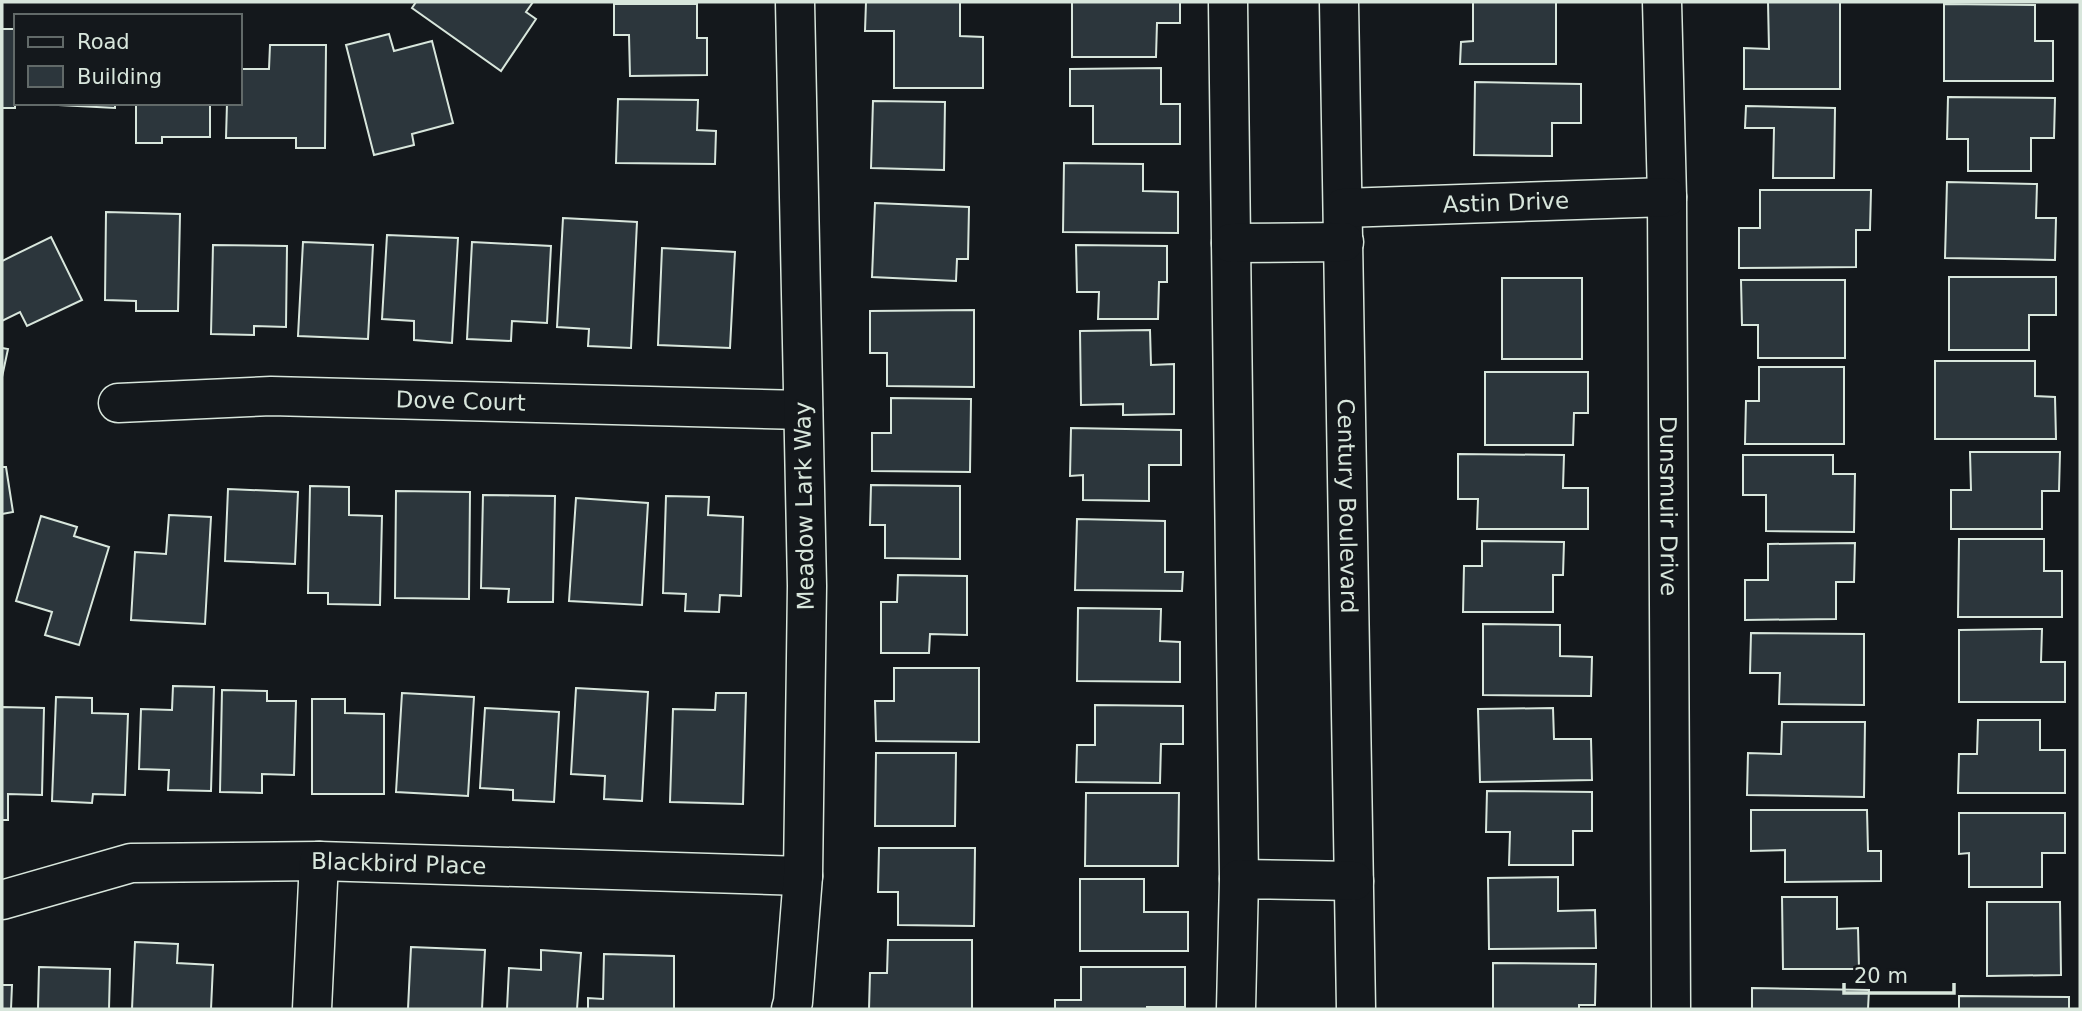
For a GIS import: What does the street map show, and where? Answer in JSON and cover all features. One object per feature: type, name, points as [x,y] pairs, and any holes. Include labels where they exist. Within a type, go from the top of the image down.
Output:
[{"type":"street","name":"Meadow Lark Way","points":[[791,1009],[803,876],[807,586],[795,2]]},
{"type":"street","points":[[1228,2],[1239,879],[1236,1009]]},
{"type":"street","name":"Century Boulevard","points":[[1339,2],[1356,1009]]},
{"type":"street","name":"Dunsmuir Drive","points":[[1662,2],[1667,197],[1671,1009]]},
{"type":"street","name":"Astin Drive","points":[[1231,243],[1344,225],[1667,197]]},
{"type":"street","name":"Dove Court","points":[[118,403],[271,396],[803,410]]},
{"type":"street","points":[[312,1009],[319,861]]},
{"type":"street","name":"Blackbird Place","points":[[2,900],[131,863],[319,861],[803,876]]},
{"type":"street","points":[[1239,879],[1354,881]]},
{"type":"building","points":[[416,2],[533,2],[526,12],[536,19],[501,71],[412,8]]},
{"type":"building","points":[[866,2],[960,2],[960,36],[983,37],[983,88],[894,88],[894,31],[865,31]]},
{"type":"building","points":[[1072,2],[1180,2],[1180,23],[1157,23],[1156,57],[1072,57]]},
{"type":"building","points":[[1473,2],[1556,2],[1556,64],[1460,64],[1461,42],[1473,41]]},
{"type":"building","points":[[1768,2],[1840,2],[1840,89],[1744,89],[1744,48],[1769,49]]},
{"type":"building","points":[[614,4],[697,4],[697,38],[707,38],[707,75],[630,76],[629,35],[614,35]]},
{"type":"building","points":[[1944,4],[2035,5],[2035,41],[2053,41],[2053,81],[1944,81]]},
{"type":"building","points":[[2,29],[14,29],[15,108],[2,108]]},
{"type":"building","points":[[389,34],[394,51],[432,41],[453,123],[412,134],[414,145],[374,155],[346,45]]},
{"type":"building","points":[[270,45],[326,45],[325,148],[296,148],[296,138],[226,138],[227,105],[242,105],[242,69],[269,69]]},
{"type":"building","points":[[1161,68],[1161,104],[1180,104],[1180,144],[1093,144],[1093,106],[1070,106],[1070,69]]},
{"type":"building","points":[[1475,82],[1581,84],[1581,123],[1552,123],[1552,156],[1474,155]]},
{"type":"building","points":[[1948,97],[2055,98],[2054,138],[2031,138],[2031,171],[1968,171],[1968,139],[1947,139]]},
{"type":"building","points":[[618,99],[698,100],[697,130],[716,131],[715,164],[616,163]]},
{"type":"building","points":[[873,101],[945,102],[944,170],[871,168]]},
{"type":"building","points":[[59,105],[115,105],[115,108]]},
{"type":"building","points":[[136,105],[210,105],[210,137],[162,137],[162,143],[136,143]]},
{"type":"building","points":[[1746,106],[1835,108],[1834,178],[1773,178],[1774,128],[1745,128]]},
{"type":"building","points":[[1064,163],[1143,164],[1143,191],[1178,192],[1178,233],[1063,232]]},
{"type":"building","points":[[1947,182],[2037,184],[2036,218],[2056,218],[2055,260],[1945,258]]},
{"type":"building","points":[[1760,190],[1871,190],[1870,230],[1856,230],[1856,267],[1739,268],[1739,228],[1760,228]]},
{"type":"building","points":[[875,203],[969,207],[968,259],[957,259],[956,281],[872,277]]},
{"type":"building","points":[[106,212],[180,214],[178,311],[136,311],[136,301],[105,300]]},
{"type":"building","points":[[563,218],[637,222],[631,348],[588,346],[589,329],[557,327]]},
{"type":"building","points":[[387,235],[458,238],[452,343],[414,340],[414,321],[382,319]]},
{"type":"building","points":[[51,237],[82,300],[27,326],[20,312],[2,321],[2,261]]},
{"type":"building","points":[[303,242],[373,245],[368,339],[298,336]]},
{"type":"building","points":[[472,242],[551,246],[547,323],[512,321],[511,341],[467,339]]},
{"type":"building","points":[[213,245],[287,246],[286,327],[254,326],[254,335],[211,334]]},
{"type":"building","points":[[1076,245],[1167,246],[1167,282],[1159,282],[1158,319],[1098,319],[1099,292],[1077,292]]},
{"type":"building","points":[[662,248],[735,252],[730,348],[658,345]]},
{"type":"building","points":[[1949,277],[2056,277],[2056,315],[2029,315],[2029,350],[1949,350]]},
{"type":"building","points":[[1502,278],[1582,278],[1582,359],[1502,359]]},
{"type":"building","points":[[1741,280],[1845,280],[1845,358],[1758,358],[1758,325],[1742,325]]},
{"type":"building","points":[[974,310],[974,387],[887,386],[887,353],[870,353],[870,311]]},
{"type":"building","points":[[1150,330],[1151,365],[1174,364],[1174,414],[1123,415],[1123,404],[1081,405],[1080,331]]},
{"type":"building","points":[[2,348],[8,349],[2,377]]},
{"type":"building","points":[[1935,361],[2035,361],[2035,396],[2055,397],[2056,439],[1935,439]]},
{"type":"building","points":[[1759,367],[1844,367],[1844,444],[1745,444],[1746,401],[1759,401]]},
{"type":"building","points":[[1485,372],[1588,372],[1588,413],[1574,413],[1573,445],[1485,445]]},
{"type":"building","points":[[891,398],[971,399],[970,472],[872,471],[872,433],[891,433]]},
{"type":"building","points":[[1071,428],[1181,430],[1181,465],[1149,465],[1149,501],[1083,500],[1083,475],[1070,476]]},
{"type":"building","points":[[1970,452],[2060,452],[2059,491],[2042,491],[2042,529],[1951,529],[1951,490],[1971,490]]},
{"type":"building","points":[[1458,454],[1564,455],[1563,488],[1588,488],[1588,529],[1477,529],[1478,499],[1458,499]]},
{"type":"building","points":[[1743,455],[1833,455],[1833,474],[1855,474],[1854,532],[1766,531],[1766,495],[1743,495]]},
{"type":"building","points":[[2,467],[6,467],[13,512],[2,514]]},
{"type":"building","points":[[871,485],[960,486],[960,559],[885,558],[885,525],[870,525]]},
{"type":"building","points":[[310,486],[349,487],[349,515],[382,516],[380,605],[328,604],[328,593],[308,593]]},
{"type":"building","points":[[228,489],[298,492],[295,564],[225,561]]},
{"type":"building","points":[[396,491],[470,492],[469,599],[395,598]]},
{"type":"building","points":[[483,495],[555,496],[553,602],[508,602],[509,589],[481,588]]},
{"type":"building","points":[[666,496],[709,497],[708,515],[743,517],[741,596],[720,595],[719,612],[685,611],[686,594],[663,593]]},
{"type":"building","points":[[576,498],[648,503],[642,605],[569,601]]},
{"type":"building","points":[[169,515],[211,517],[205,624],[131,620],[135,552],[166,554]]},
{"type":"building","points":[[41,516],[77,527],[74,536],[109,547],[79,645],[45,635],[52,612],[16,601]]},
{"type":"building","points":[[1077,519],[1165,521],[1165,572],[1183,572],[1182,591],[1075,590]]},
{"type":"building","points":[[1959,539],[2044,539],[2044,571],[2062,571],[2062,617],[1958,617]]},
{"type":"building","points":[[1482,541],[1564,542],[1563,575],[1553,575],[1553,612],[1463,612],[1464,566],[1482,566]]},
{"type":"building","points":[[1855,543],[1854,582],[1836,582],[1836,619],[1745,620],[1745,580],[1768,580],[1768,544]]},
{"type":"building","points":[[898,575],[967,576],[967,635],[930,634],[929,653],[881,653],[881,602],[897,602]]},
{"type":"building","points":[[1078,608],[1161,609],[1160,641],[1180,642],[1180,682],[1077,681]]},
{"type":"building","points":[[1483,624],[1560,625],[1560,656],[1592,657],[1591,696],[1483,695]]},
{"type":"building","points":[[2042,629],[2041,662],[2065,662],[2065,702],[1959,702],[1959,630]]},
{"type":"building","points":[[1751,633],[1864,634],[1864,705],[1779,704],[1780,673],[1750,673]]},
{"type":"building","points":[[894,668],[979,668],[979,742],[876,741],[875,701],[894,701]]},
{"type":"building","points":[[173,686],[214,687],[211,791],[168,790],[169,770],[139,769],[141,709],[172,710]]},
{"type":"building","points":[[576,688],[648,692],[642,801],[604,799],[605,776],[571,774]]},
{"type":"building","points":[[222,690],[267,691],[267,701],[296,701],[294,775],[262,774],[262,793],[220,792]]},
{"type":"building","points":[[402,693],[474,697],[468,796],[396,792]]},
{"type":"building","points":[[716,693],[746,693],[743,804],[670,802],[673,709],[715,710]]},
{"type":"building","points":[[56,697],[92,698],[92,713],[128,714],[125,795],[93,794],[92,803],[52,801]]},
{"type":"building","points":[[312,699],[345,699],[345,713],[384,714],[384,794],[312,794]]},
{"type":"building","points":[[1095,705],[1183,706],[1183,744],[1161,744],[1160,783],[1076,782],[1077,745],[1095,745]]},
{"type":"building","points":[[2,707],[44,708],[42,795],[8,794],[8,820],[2,820]]},
{"type":"building","points":[[485,708],[559,712],[554,802],[513,800],[513,790],[480,788]]},
{"type":"building","points":[[1553,708],[1554,739],[1591,739],[1592,780],[1480,782],[1478,709]]},
{"type":"building","points":[[1978,720],[2040,720],[2040,750],[2065,750],[2065,793],[1958,793],[1959,754],[1977,754]]},
{"type":"building","points":[[1782,722],[1865,722],[1864,797],[1747,795],[1748,753],[1781,754]]},
{"type":"building","points":[[876,753],[956,753],[955,826],[875,826]]},
{"type":"building","points":[[1487,791],[1592,792],[1592,831],[1573,831],[1573,865],[1509,865],[1510,832],[1486,832]]},
{"type":"building","points":[[1086,793],[1179,793],[1178,866],[1085,866]]},
{"type":"building","points":[[1751,810],[1867,810],[1868,851],[1881,851],[1881,881],[1785,882],[1785,850],[1751,851]]},
{"type":"building","points":[[1959,813],[2065,813],[2065,853],[2042,853],[2042,887],[1969,887],[1969,853],[1959,854]]},
{"type":"building","points":[[879,848],[975,848],[974,926],[898,925],[898,892],[878,892]]},
{"type":"building","points":[[1558,877],[1558,911],[1595,910],[1596,948],[1489,949],[1488,878]]},
{"type":"building","points":[[1080,879],[1144,879],[1144,912],[1188,912],[1188,951],[1080,951]]},
{"type":"building","points":[[1782,897],[1837,897],[1837,929],[1858,928],[1859,969],[1783,969]]},
{"type":"building","points":[[1987,902],[2060,902],[2061,975],[1987,976]]},
{"type":"building","points":[[888,940],[972,940],[972,1009],[869,1009],[870,973],[887,973]]},
{"type":"building","points":[[135,942],[178,944],[177,963],[213,965],[211,1009],[132,1009]]},
{"type":"building","points":[[411,947],[485,950],[482,1009],[408,1009]]},
{"type":"building","points":[[541,950],[581,953],[577,1009],[507,1009],[509,968],[541,970]]},
{"type":"building","points":[[604,954],[674,956],[674,1009],[588,1009],[588,998],[603,999]]},
{"type":"building","points":[[1493,963],[1596,964],[1595,1005],[1579,1005],[1579,1009],[1493,1009]]},
{"type":"building","points":[[39,967],[110,969],[109,1009],[38,1009]]},
{"type":"building","points":[[1081,967],[1185,967],[1185,1007],[1055,1009],[1055,1000],[1081,1000]]},
{"type":"building","points":[[2,985],[12,985],[11,1009],[2,1009]]},
{"type":"building","points":[[1752,988],[1869,990],[1868,1009],[1752,1009]]},
{"type":"building","points":[[1959,996],[2069,997],[2069,1009],[1959,1009]]}]
